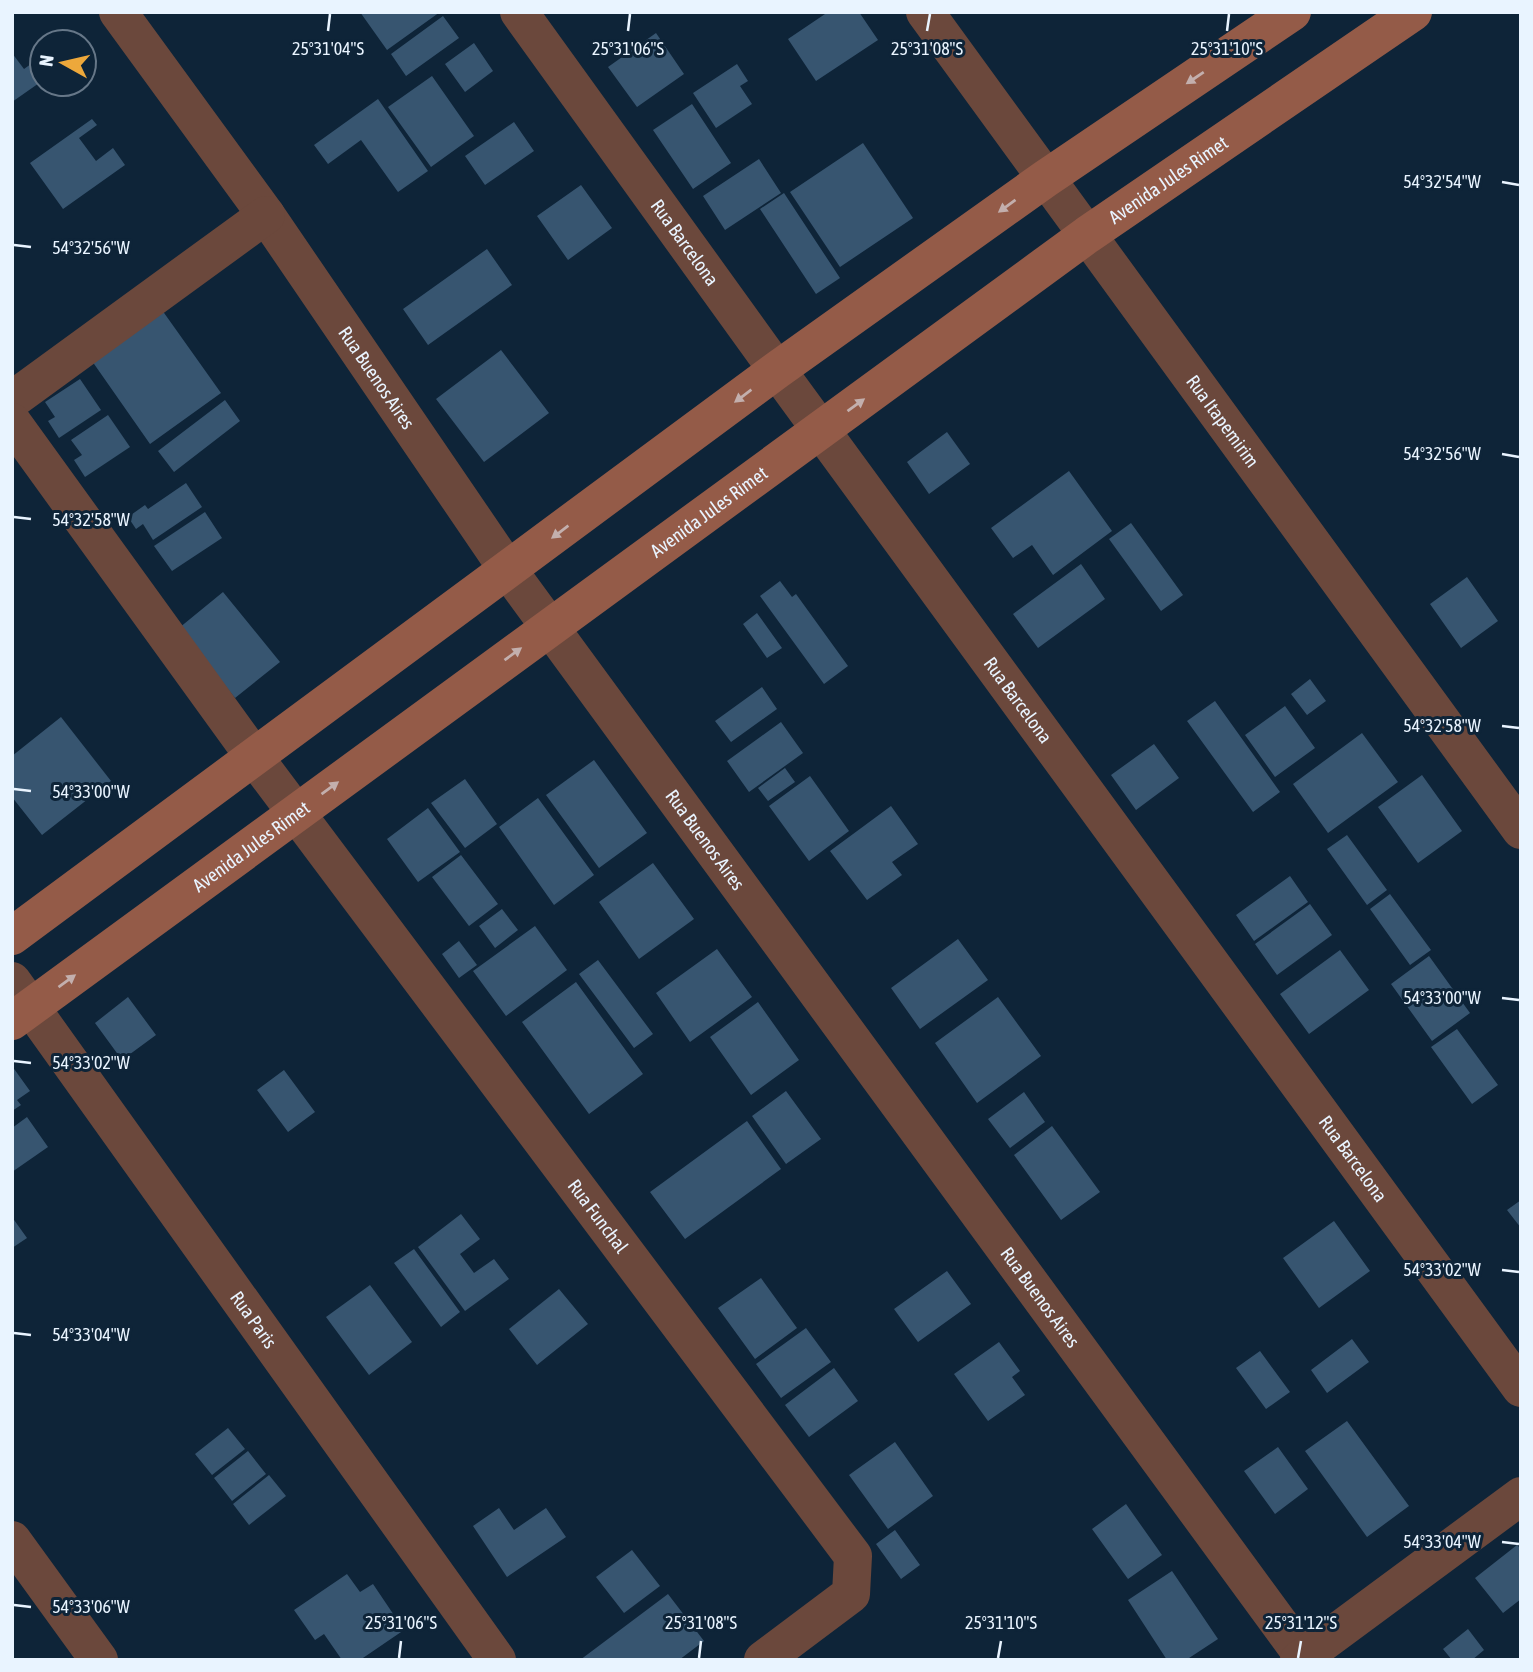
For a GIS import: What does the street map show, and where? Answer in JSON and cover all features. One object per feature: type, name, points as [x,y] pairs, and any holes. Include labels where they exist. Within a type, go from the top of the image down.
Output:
[{"type":"main road","points":[[12,936],[777,370],[1045,179],[1292,12]]},
{"type":"main road","name":"Avenida Jules Rimet","points":[[19,1003],[296,813],[1087,235],[1413,12]]},
{"type":"street","name":"Rua Buenos Aires","points":[[118,12],[266,215],[508,570],[1302,1659]]},
{"type":"street","name":"Rua Barcelona","points":[[519,12],[777,370],[1521,1388]]},
{"type":"street","name":"Rua Itapemirim","points":[[925,12],[1521,830]]},
{"type":"street","points":[[12,400],[266,215]]},
{"type":"street","name":"Rua Funchal","points":[[12,422],[255,758],[853,1556],[851,1594],[763,1660]]},
{"type":"street","name":"Rua Paris","points":[[19,1003],[497,1660]]},
{"type":"street","points":[[1302,1659],[1521,1496]]},
{"type":"street","points":[[12,1539],[99,1660]]},
{"type":"building","points":[[360,12],[440,12],[387,50]]},
{"type":"building","points":[[828,12],[859,12],[878,40],[816,81],[788,39]]},
{"type":"building","points":[[443,16],[459,38],[406,76],[391,54]]},
{"type":"building","points":[[656,33],[684,74],[637,107],[608,67]]},
{"type":"building","points":[[474,43],[493,71],[465,92],[445,64]]},
{"type":"building","points":[[12,53],[24,69],[28,66],[28,91],[12,102]]},
{"type":"building","points":[[737,64],[748,81],[740,86],[752,104],[716,128],[693,93]]},
{"type":"building","points":[[432,76],[474,136],[431,167],[388,107]]},
{"type":"building","points":[[378,99],[428,171],[398,192],[361,140],[328,164],[314,145]]},
{"type":"building","points":[[692,104],[731,163],[693,189],[653,130]]},
{"type":"building","points":[[92,119],[97,125],[79,138],[96,161],[113,148],[125,165],[63,209],[30,163]]},
{"type":"building","points":[[514,122],[534,151],[485,185],[465,156]]},
{"type":"building","points":[[863,143],[913,218],[840,267],[790,192]]},
{"type":"building","points":[[759,159],[781,193],[725,230],[703,196]]},
{"type":"building","points":[[581,185],[612,228],[568,260],[537,216]]},
{"type":"building","points":[[784,193],[840,278],[816,294],[760,209]]},
{"type":"building","points":[[487,249],[512,285],[428,345],[403,309]]},
{"type":"building","points":[[162,310],[221,393],[150,444],[92,361]]},
{"type":"building","points":[[501,350],[549,413],[484,462],[436,399]]},
{"type":"building","points":[[80,379],[101,410],[59,438],[48,421],[55,417],[45,402]]},
{"type":"building","points":[[225,400],[240,421],[174,472],[158,451]]},
{"type":"building","points":[[108,415],[130,447],[85,477],[74,460],[82,455],[71,440]]},
{"type":"building","points":[[947,432],[970,464],[929,494],[907,462]]},
{"type":"building","points":[[1069,471],[1112,531],[1053,575],[1032,545],[1013,558],[991,528]]},
{"type":"building","points":[[186,483],[202,507],[153,540],[143,524],[136,529],[128,517],[145,505],[148,509]]},
{"type":"building","points":[[205,512],[222,538],[172,571],[154,546]]},
{"type":"building","points":[[1131,523],[1183,595],[1161,611],[1109,539]]},
{"type":"building","points":[[1081,564],[1105,599],[1038,648],[1013,614]]},
{"type":"building","points":[[1467,577],[1498,621],[1461,648],[1430,604]]},
{"type":"building","points":[[780,581],[792,597],[796,594],[848,666],[824,684],[760,596]]},
{"type":"building","points":[[223,592],[280,662],[235,698],[179,628]]},
{"type":"building","points":[[757,613],[782,648],[767,658],[743,624]]},
{"type":"building","points":[[1310,679],[1326,701],[1307,715],[1291,694]]},
{"type":"building","points":[[762,687],[777,709],[731,742],[715,721]]},
{"type":"building","points":[[1215,701],[1280,792],[1253,812],[1187,721]]},
{"type":"building","points":[[1285,706],[1315,748],[1275,777],[1245,735]]},
{"type":"building","points":[[61,717],[111,781],[42,835],[12,797],[12,756]]},
{"type":"building","points":[[781,722],[803,753],[749,792],[727,761]]},
{"type":"building","points":[[1362,733],[1398,782],[1328,833],[1293,784]]},
{"type":"building","points":[[1154,744],[1179,778],[1136,810],[1111,775]]},
{"type":"building","points":[[594,760],[647,833],[599,868],[546,795]]},
{"type":"building","points":[[785,768],[795,782],[768,801],[758,788]]},
{"type":"building","points":[[1422,775],[1462,831],[1418,863],[1378,807]]},
{"type":"building","points":[[810,776],[849,831],[809,861],[769,806]]},
{"type":"building","points":[[465,779],[497,824],[465,848],[431,803]]},
{"type":"building","points":[[538,798],[594,875],[554,905],[499,827]]},
{"type":"building","points":[[891,806],[918,844],[892,862],[902,875],[867,900],[830,851]]},
{"type":"building","points":[[428,808],[460,852],[418,882],[387,839]]},
{"type":"building","points":[[1347,835],[1387,890],[1367,905],[1327,849]]},
{"type":"building","points":[[461,855],[498,904],[469,926],[432,877]]},
{"type":"building","points":[[653,863],[694,919],[639,959],[599,902]]},
{"type":"building","points":[[1290,876],[1308,902],[1254,941],[1236,915]]},
{"type":"building","points":[[1390,894],[1431,950],[1410,965],[1370,909]]},
{"type":"building","points":[[1310,904],[1332,935],[1277,975],[1255,944]]},
{"type":"building","points":[[502,909],[518,930],[495,948],[479,926]]},
{"type":"building","points":[[535,926],[567,970],[506,1016],[473,971]]},
{"type":"building","points":[[958,939],[988,980],[920,1029],[891,988]]},
{"type":"building","points":[[459,941],[477,965],[459,978],[442,954]]},
{"type":"building","points":[[717,949],[752,997],[690,1042],[656,993]]},
{"type":"building","points":[[1340,950],[1369,990],[1309,1034],[1280,994]]},
{"type":"building","points":[[1429,956],[1470,1013],[1432,1041],[1391,984]]},
{"type":"building","points":[[598,960],[653,1034],[634,1048],[579,974]]},
{"type":"building","points":[[576,982],[643,1074],[589,1114],[522,1022]]},
{"type":"building","points":[[128,997],[156,1035],[122,1060],[95,1023]]},
{"type":"building","points":[[998,997],[1041,1056],[977,1103],[935,1043]]},
{"type":"building","points":[[758,1002],[799,1060],[751,1095],[710,1037]]},
{"type":"building","points":[[1457,1029],[1498,1085],[1472,1104],[1431,1047]]},
{"type":"building","points":[[12,1066],[30,1091],[17,1100],[21,1105],[12,1111]]},
{"type":"building","points":[[284,1070],[315,1112],[288,1132],[257,1090]]},
{"type":"building","points":[[786,1091],[821,1139],[786,1164],[752,1116]]},
{"type":"building","points":[[1024,1092],[1045,1122],[1010,1148],[988,1119]]},
{"type":"building","points":[[27,1117],[48,1147],[12,1172],[12,1128]]},
{"type":"building","points":[[747,1121],[781,1169],[685,1239],[650,1192]]},
{"type":"building","points":[[1052,1126],[1100,1192],[1061,1220],[1014,1155]]},
{"type":"building","points":[[1521,1200],[1521,1228],[1507,1210]]},
{"type":"building","points":[[461,1214],[480,1239],[460,1254],[474,1273],[494,1259],[509,1279],[465,1311],[418,1247]]},
{"type":"building","points":[[12,1217],[27,1238],[12,1248]]},
{"type":"building","points":[[1334,1221],[1370,1271],[1319,1308],[1283,1258]]},
{"type":"building","points":[[414,1249],[460,1312],[441,1327],[394,1263]]},
{"type":"building","points":[[947,1271],[971,1304],[918,1342],[894,1309]]},
{"type":"building","points":[[761,1278],[797,1328],[755,1359],[718,1308]]},
{"type":"building","points":[[370,1285],[412,1342],[369,1375],[326,1317]]},
{"type":"building","points":[[559,1289],[588,1324],[537,1365],[509,1329]]},
{"type":"building","points":[[806,1328],[831,1362],[781,1398],[756,1364]]},
{"type":"building","points":[[1352,1339],[1369,1362],[1327,1393],[1311,1370]]},
{"type":"building","points":[[999,1342],[1020,1371],[1012,1377],[1025,1395],[988,1421],[954,1374]]},
{"type":"building","points":[[1260,1351],[1290,1392],[1266,1409],[1236,1368]]},
{"type":"building","points":[[834,1368],[858,1401],[809,1437],[785,1405]]},
{"type":"building","points":[[1347,1421],[1409,1506],[1367,1537],[1305,1451]]},
{"type":"building","points":[[228,1428],[245,1449],[212,1475],[195,1454]]},
{"type":"building","points":[[895,1442],[933,1496],[888,1529],[849,1475]]},
{"type":"building","points":[[1278,1447],[1308,1489],[1275,1514],[1244,1471]]},
{"type":"building","points":[[248,1451],[266,1474],[232,1501],[214,1478]]},
{"type":"building","points":[[269,1475],[286,1496],[249,1525],[233,1504]]},
{"type":"building","points":[[1126,1504],[1162,1555],[1128,1579],[1092,1529]]},
{"type":"building","points":[[499,1508],[514,1530],[546,1508],[566,1537],[507,1577],[473,1526]]},
{"type":"building","points":[[895,1530],[920,1565],[901,1579],[876,1544]]},
{"type":"building","points":[[1517,1545],[1521,1549],[1521,1599],[1503,1613],[1475,1578]]},
{"type":"building","points":[[632,1550],[660,1586],[624,1613],[596,1577]]},
{"type":"building","points":[[1172,1571],[1218,1639],[1186,1660],[1167,1660],[1128,1600]]},
{"type":"building","points":[[347,1574],[360,1592],[373,1584],[404,1630],[360,1660],[342,1660],[324,1634],[315,1640],[294,1610]]},
{"type":"building","points":[[668,1594],[704,1641],[679,1660],[580,1660]]},
{"type":"building","points":[[1468,1629],[1484,1650],[1472,1660],[1452,1660],[1443,1649]]}]
